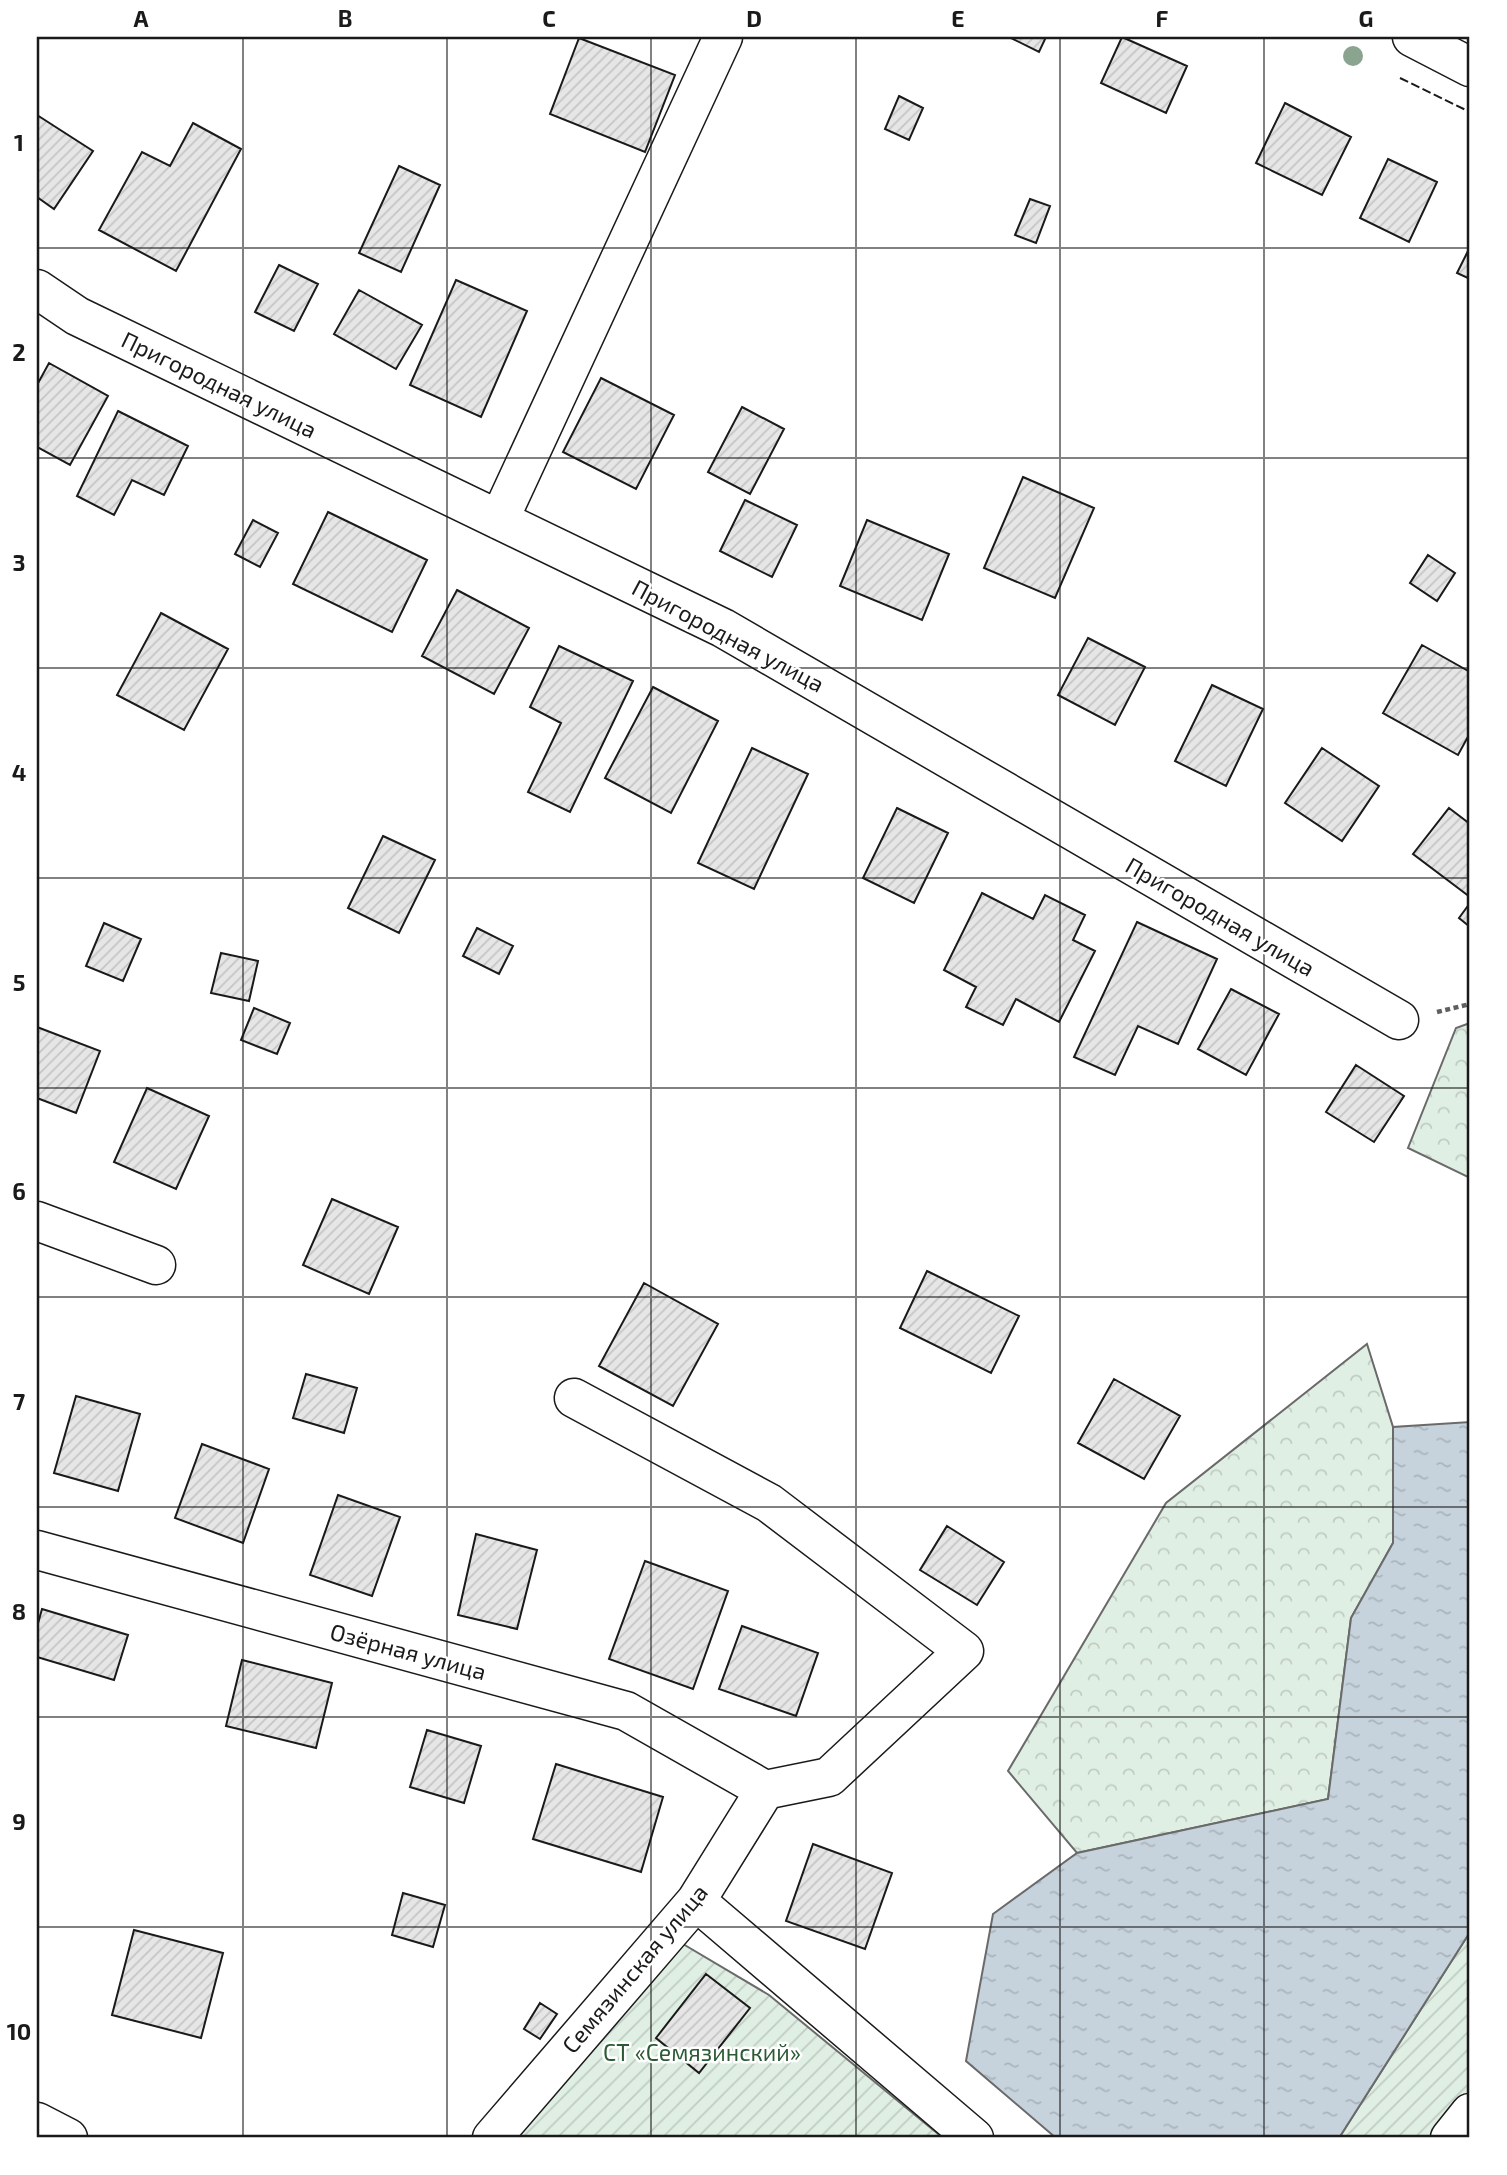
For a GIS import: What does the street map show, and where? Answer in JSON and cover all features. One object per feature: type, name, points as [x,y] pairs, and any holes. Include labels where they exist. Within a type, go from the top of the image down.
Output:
[{"type":"street","points":[[499,520],[723,37]]},
{"type":"street","points":[[1412,37],[1470,67]]},
{"type":"street","name":"Пригородная улица","points":[[37,289],[77,316],[723,628],[1399,1020]]},
{"type":"street","points":[[37,1221],[156,1265]]},
{"type":"street","points":[[574,1398],[769,1503],[964,1651],[829,1777],[765,1790]]},
{"type":"street","name":"Озёрная улица","points":[[37,1550],[626,1711],[765,1790]]},
{"type":"street","name":"Семязинская улица","points":[[492,2138],[696,1901],[765,1790]]},
{"type":"street","points":[[696,1901],[974,2138]]},
{"type":"street","points":[[1450,2138],[1470,2113]]},
{"type":"street","points":[[37,2122],[68,2138]]},
{"type":"green space","points":[[1470,1023],[1470,1178],[1408,1148],[1456,1028]]},
{"type":"green space","points":[[1367,1344],[1393,1427],[1393,1543],[1351,1618],[1328,1799],[1077,1853],[1008,1771],[1166,1503]]},
{"type":"green space","points":[[1470,1932],[1470,2138],[1339,2138]]},
{"type":"green space","name":"СТ «Семязинский»","points":[[683,1944],[769,1995],[943,2138],[516,2138]]},
{"type":"water","points":[[1470,1422],[1470,1932],[1339,2138],[1056,2138],[966,2061],[993,1914],[1077,1853],[1328,1799],[1351,1618],[1393,1543],[1393,1427]]},
{"type":"building","points":[[1009,37],[1046,37],[1039,52]]},
{"type":"building","points":[[1122,37],[1187,66],[1166,113],[1101,83]]},
{"type":"building","points":[[579,38],[675,75],[645,152],[550,114]]},
{"type":"building","points":[[899,96],[923,108],[909,140],[885,129]]},
{"type":"building","points":[[1285,103],[1351,137],[1322,195],[1256,163]]},
{"type":"building","points":[[37,115],[93,151],[54,209],[37,197]]},
{"type":"building","points":[[193,123],[241,149],[176,271],[99,230],[142,152],[170,166]]},
{"type":"building","points":[[1388,159],[1437,182],[1409,242],[1360,218]]},
{"type":"building","points":[[399,166],[440,185],[401,272],[359,253]]},
{"type":"building","points":[[1030,199],[1050,206],[1036,243],[1015,235]]},
{"type":"building","points":[[1470,247],[1470,279],[1457,273]]},
{"type":"building","points":[[279,265],[318,284],[294,331],[255,312]]},
{"type":"building","points":[[456,280],[527,311],[481,417],[410,385]]},
{"type":"building","points":[[359,290],[422,325],[396,369],[334,334]]},
{"type":"building","points":[[49,363],[108,396],[70,465],[37,447],[37,385]]},
{"type":"building","points":[[601,378],[674,415],[636,489],[563,452]]},
{"type":"building","points":[[742,407],[784,429],[750,494],[708,472]]},
{"type":"building","points":[[118,411],[188,446],[164,495],[132,480],[114,515],[77,496]]},
{"type":"building","points":[[1023,477],[1094,508],[1055,598],[984,568]]},
{"type":"building","points":[[745,500],[797,525],[772,577],[720,551]]},
{"type":"building","points":[[328,512],[427,560],[392,632],[293,584]]},
{"type":"building","points":[[253,520],[278,533],[260,567],[235,554]]},
{"type":"building","points":[[867,520],[949,554],[922,620],[840,586]]},
{"type":"building","points":[[1428,555],[1455,573],[1437,601],[1410,583]]},
{"type":"building","points":[[457,590],[529,628],[494,694],[422,656]]},
{"type":"building","points":[[161,613],[228,649],[184,730],[117,695]]},
{"type":"building","points":[[1088,638],[1145,667],[1115,725],[1058,695]]},
{"type":"building","points":[[1422,645],[1470,672],[1470,733],[1458,755],[1383,713]]},
{"type":"building","points":[[559,646],[633,681],[570,812],[528,792],[561,723],[530,707]]},
{"type":"building","points":[[1212,685],[1263,709],[1226,786],[1175,761]]},
{"type":"building","points":[[653,687],[718,721],[671,813],[605,778]]},
{"type":"building","points":[[752,748],[808,774],[754,889],[698,863]]},
{"type":"building","points":[[1322,748],[1379,786],[1342,841],[1285,803]]},
{"type":"building","points":[[897,808],[948,833],[914,903],[863,878]]},
{"type":"building","points":[[1449,808],[1470,824],[1470,897],[1413,854]]},
{"type":"building","points":[[383,836],[435,860],[399,933],[348,908]]},
{"type":"building","points":[[982,893],[1033,919],[1045,895],[1085,915],[1073,940],[1095,951],[1059,1022],[1016,999],[1003,1025],[966,1007],[976,987],[944,970]]},
{"type":"building","points":[[1470,903],[1470,927],[1459,918]]},
{"type":"building","points":[[1137,922],[1217,959],[1178,1044],[1138,1026],[1115,1075],[1074,1057]]},
{"type":"building","points":[[104,923],[141,939],[123,981],[86,966]]},
{"type":"building","points":[[477,928],[513,946],[499,974],[463,956]]},
{"type":"building","points":[[221,953],[258,961],[249,1001],[211,993]]},
{"type":"building","points":[[1231,989],[1279,1014],[1246,1075],[1198,1049]]},
{"type":"building","points":[[254,1008],[290,1023],[277,1054],[241,1040]]},
{"type":"building","points":[[37,1027],[100,1051],[76,1113],[37,1098]]},
{"type":"building","points":[[1356,1065],[1404,1096],[1374,1142],[1326,1112]]},
{"type":"building","points":[[147,1088],[209,1116],[176,1189],[114,1162]]},
{"type":"building","points":[[332,1199],[398,1227],[369,1294],[303,1265]]},
{"type":"building","points":[[927,1271],[1019,1316],[991,1373],[900,1328]]},
{"type":"building","points":[[644,1283],[718,1324],[673,1406],[599,1366]]},
{"type":"building","points":[[306,1374],[357,1388],[344,1433],[293,1418]]},
{"type":"building","points":[[1114,1379],[1180,1416],[1144,1479],[1078,1443]]},
{"type":"building","points":[[76,1396],[140,1414],[118,1491],[54,1473]]},
{"type":"building","points":[[202,1444],[269,1469],[243,1543],[175,1518]]},
{"type":"building","points":[[338,1495],[400,1517],[372,1596],[310,1575]]},
{"type":"building","points":[[947,1526],[1004,1562],[977,1605],[920,1570]]},
{"type":"building","points":[[476,1534],[537,1550],[517,1629],[458,1615]]},
{"type":"building","points":[[645,1561],[728,1591],[693,1689],[609,1659]]},
{"type":"building","points":[[42,1609],[128,1635],[114,1680],[37,1657],[37,1627]]},
{"type":"building","points":[[742,1626],[818,1653],[796,1716],[719,1689]]},
{"type":"building","points":[[242,1660],[332,1683],[316,1748],[226,1726]]},
{"type":"building","points":[[427,1730],[481,1746],[464,1803],[410,1787]]},
{"type":"building","points":[[556,1764],[663,1797],[641,1872],[533,1839]]},
{"type":"building","points":[[813,1844],[892,1873],[865,1949],[786,1921]]},
{"type":"building","points":[[403,1893],[445,1905],[433,1947],[392,1935]]},
{"type":"building","points":[[134,1930],[223,1953],[201,2038],[112,2015]]},
{"type":"building","points":[[706,1974],[750,2008],[699,2073],[656,2038]]},
{"type":"building","points":[[540,2003],[557,2014],[540,2039],[524,2029]]},
{"type":"fence","points":[[1400,78],[1470,112]]}]
